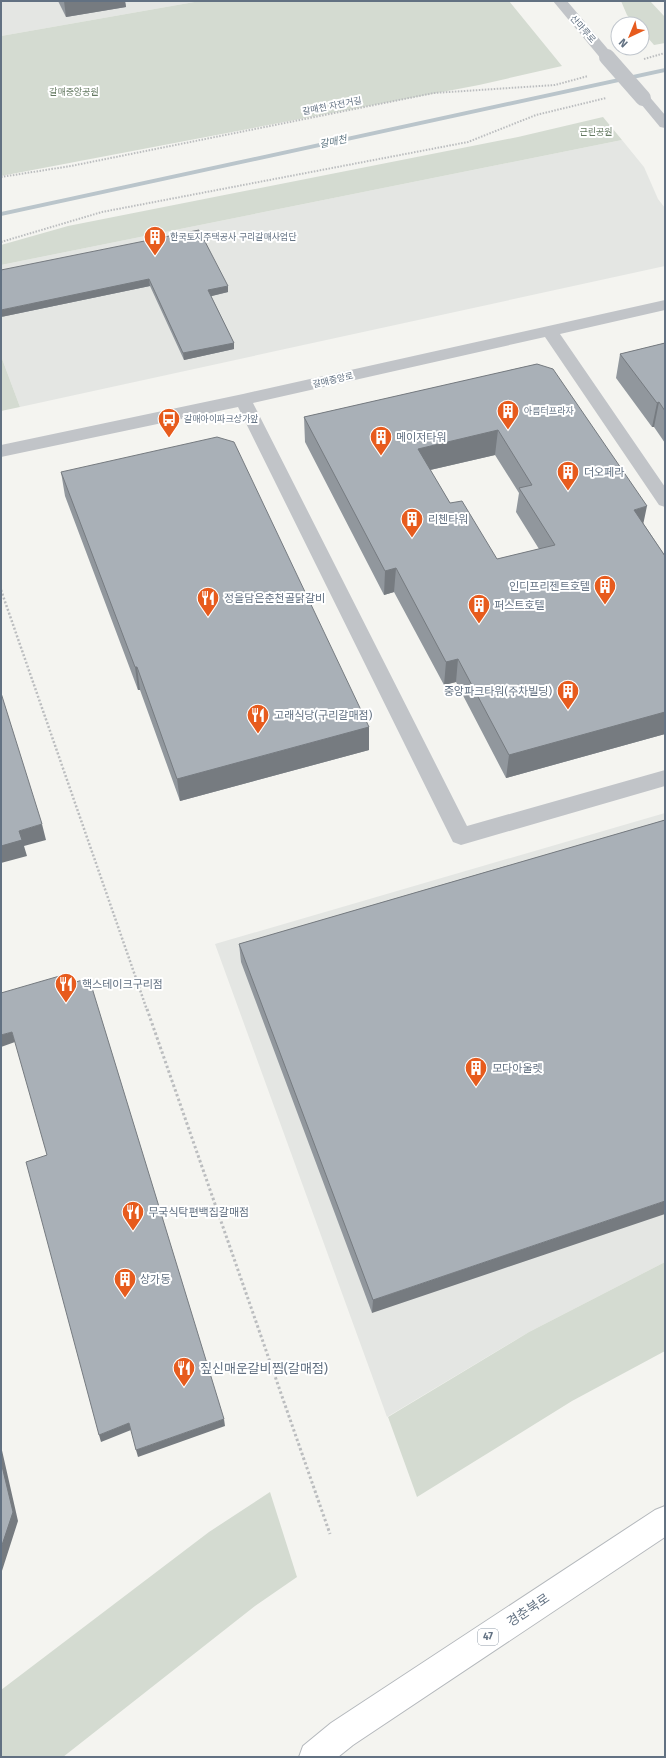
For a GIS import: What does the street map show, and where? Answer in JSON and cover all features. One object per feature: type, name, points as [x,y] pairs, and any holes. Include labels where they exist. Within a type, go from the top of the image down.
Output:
[{"type":"main road","name":"경춘북로","points":[[314,1757],[342,1734],[665,1520]]},
{"type":"street","name":"산마루로","points":[[560,1],[665,124]]},
{"type":"street","name":"갈매중앙로","points":[[1,451],[243,400],[665,305]]},
{"type":"street","points":[[549,331],[665,501]]},
{"type":"street","points":[[243,400],[461,836],[665,778]]},
{"type":"path","points":[[640,60],[665,53]]},
{"type":"path","name":"갈매천 자전거길","points":[[1,177],[78,165],[434,93],[556,85],[591,75]]},
{"type":"path","points":[[1,242],[102,212],[468,142],[536,115],[613,96]]},
{"type":"path","points":[[1,590],[330,1534]]},
{"type":"shaded area","points":[[1,1],[200,1],[1,36]]},
{"type":"shaded area","points":[[622,140],[644,167],[658,199],[665,208],[665,266],[20,407],[1,356],[1,265]]},
{"type":"shaded area","name":"모다아울렛","points":[[665,813],[665,1262],[529,1332],[387,1417],[215,944]]},
{"type":"green space","name":"갈매중앙공원","points":[[200,1],[509,1],[562,66],[479,85],[1,176],[1,36]]},
{"type":"green space","points":[[621,1],[650,1],[665,17],[665,43],[654,45],[650,40],[650,16],[627,15]]},
{"type":"green space","name":"근린공원","points":[[603,117],[622,140],[1,265],[1,245],[68,226],[518,137]]},
{"type":"green space","points":[[1,356],[20,407],[1,411]]},
{"type":"green space","points":[[665,1262],[665,1351],[572,1401],[417,1497],[388,1417],[529,1332]]},
{"type":"green space","points":[[270,1492],[297,1577],[255,1606],[63,1757],[1,1757],[1,1690],[209,1532]]},
{"type":"building","name":"한국토지주택공사 구리갈매사업단","points":[[199,230],[228,286],[208,290],[234,343],[183,353],[149,279],[1,310],[1,270]]},
{"type":"building","points":[[665,343],[665,411],[659,402],[657,403],[620,354]]},
{"type":"building","points":[[537,364],[553,369],[647,506],[634,510],[665,556],[665,712],[509,755],[458,659],[446,662],[396,568],[385,571],[304,417]],"holes":[[[498,430],[532,485],[519,488],[555,545],[497,559],[462,501],[450,503],[418,449]]]},
{"type":"building","points":[[217,437],[234,442],[369,727],[177,779],[137,667],[135,667],[61,472]]},
{"type":"building","points":[[1,693],[42,824],[19,831],[22,840],[1,846]]},
{"type":"building","name":"모다아울렛","points":[[665,820],[665,1201],[373,1300],[239,944]]},
{"type":"building","name":"상가동","points":[[63,975],[66,985],[89,978],[224,1419],[136,1450],[129,1423],[99,1435],[26,1162],[47,1155],[12,1032],[1,1035],[1,993]]},
{"type":"building","points":[[1,1462],[13,1512],[1,1548]]},
{"type":"waterway","name":"갈매천","points":[[1,214],[665,70]]},
{"type":"place","name":"한국토지주택공사 구리갈매사업단","points":[[155,256]]},
{"type":"place","name":"아름터프라자","points":[[508,430]]},
{"type":"place","name":"갈매아이파크상가앞","points":[[169,438]]},
{"type":"place","name":"메이저타워","points":[[381,456]]},
{"type":"place","name":"더오페라","points":[[568,492]]},
{"type":"place","name":"리첸타워","points":[[412,538]]},
{"type":"place","name":"인디프리젠트호텔","points":[[605,606]]},
{"type":"place","name":"정을담은춘천골닭갈비","points":[[208,618]]},
{"type":"place","name":"퍼스트호텔","points":[[479,624]]},
{"type":"place","name":"중앙파크타워(주차빌딩)","points":[[568,710]]},
{"type":"place","name":"고래식당(구리갈매점)","points":[[258,734]]},
{"type":"place","name":"핵스테이크구리점","points":[[66,1004]]},
{"type":"place","name":"모다아울렛","points":[[476,1088]]},
{"type":"place","name":"무국식탁편백집갈매점","points":[[133,1232]]},
{"type":"place","name":"상가동","points":[[125,1298]]},
{"type":"place","name":"짚신매운갈비찜(갈매점)","points":[[184,1388]]}]
